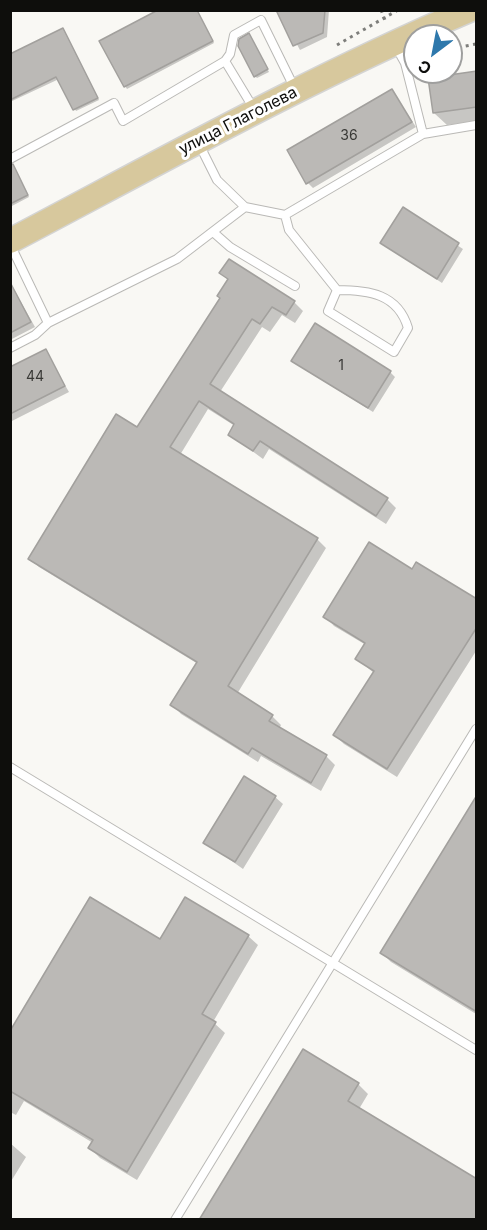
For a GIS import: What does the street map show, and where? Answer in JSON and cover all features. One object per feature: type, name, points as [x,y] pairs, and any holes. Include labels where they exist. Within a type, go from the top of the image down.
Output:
[{"type":"main road","name":"улица Глаголева","points":[[10,243],[198,141],[256,114],[296,91],[394,43],[470,10]]},
{"type":"lane","points":[[10,159],[114,104],[123,121],[225,61],[230,54],[234,35],[261,20],[296,91]]},
{"type":"lane","points":[[394,43],[405,63],[423,134]]},
{"type":"lane","points":[[225,61],[247,94],[256,114]]},
{"type":"lane","points":[[198,141],[217,180],[246,207],[285,215],[423,134],[477,125]]},
{"type":"lane","points":[[10,348],[34,335],[48,324],[177,259],[246,207]]},
{"type":"lane","points":[[285,215],[289,230],[338,290]]},
{"type":"lane","points":[[213,232],[231,247],[295,286]]},
{"type":"lane","points":[[10,243],[48,324]]},
{"type":"lane","points":[[338,290],[366,290],[393,303],[404,316],[408,328],[394,352],[328,311],[338,290]]},
{"type":"lane","points":[[175,1220],[477,729]]},
{"type":"lane","points":[[10,767],[477,1050]]},
{"type":"path","points":[[381,10],[385,20]]},
{"type":"path","points":[[365,30],[385,20],[398,10]]},
{"type":"building","points":[[158,10],[197,10],[213,41],[124,87],[99,41]]},
{"type":"building","points":[[276,10],[325,10],[323,33],[293,46]]},
{"type":"building","points":[[63,28],[98,98],[73,110],[56,77],[10,100],[10,54]]},
{"type":"building","points":[[249,33],[268,69],[254,77],[238,46],[239,39]]},
{"type":"building","points":[[477,71],[477,107],[433,113],[429,84],[463,84],[463,73]]},
{"type":"building","points":[[392,89],[412,122],[306,184],[287,150]]},
{"type":"building","points":[[13,164],[28,195],[10,204],[10,165]]},
{"type":"building","points":[[403,207],[459,243],[437,279],[380,243]]},
{"type":"building","points":[[229,259],[295,301],[286,315],[272,307],[260,324],[252,319],[210,384],[388,498],[376,516],[260,441],[253,451],[228,435],[234,424],[199,401],[170,447],[318,538],[228,686],[273,715],[269,721],[327,755],[311,783],[252,748],[248,754],[170,705],[197,662],[28,559],[116,414],[137,427],[220,298],[217,296],[228,279],[219,273]]},
{"type":"building","points":[[10,282],[31,322],[10,333]]},
{"type":"building","points":[[315,323],[391,371],[368,408],[291,361]]},
{"type":"building","points":[[46,349],[65,386],[10,414],[10,367]]},
{"type":"building","points":[[369,542],[412,569],[416,562],[477,599],[477,627],[387,769],[333,735],[374,671],[355,659],[365,643],[323,617]]},
{"type":"building","points":[[244,776],[276,796],[235,862],[203,843]]},
{"type":"building","points":[[477,795],[477,1012],[380,953]]},
{"type":"building","points":[[90,897],[160,939],[185,897],[249,935],[202,1014],[216,1022],[127,1172],[88,1148],[93,1140],[10,1091],[10,1031]]},
{"type":"building","points":[[303,1049],[359,1083],[348,1101],[477,1179],[477,1220],[199,1220]]}]
